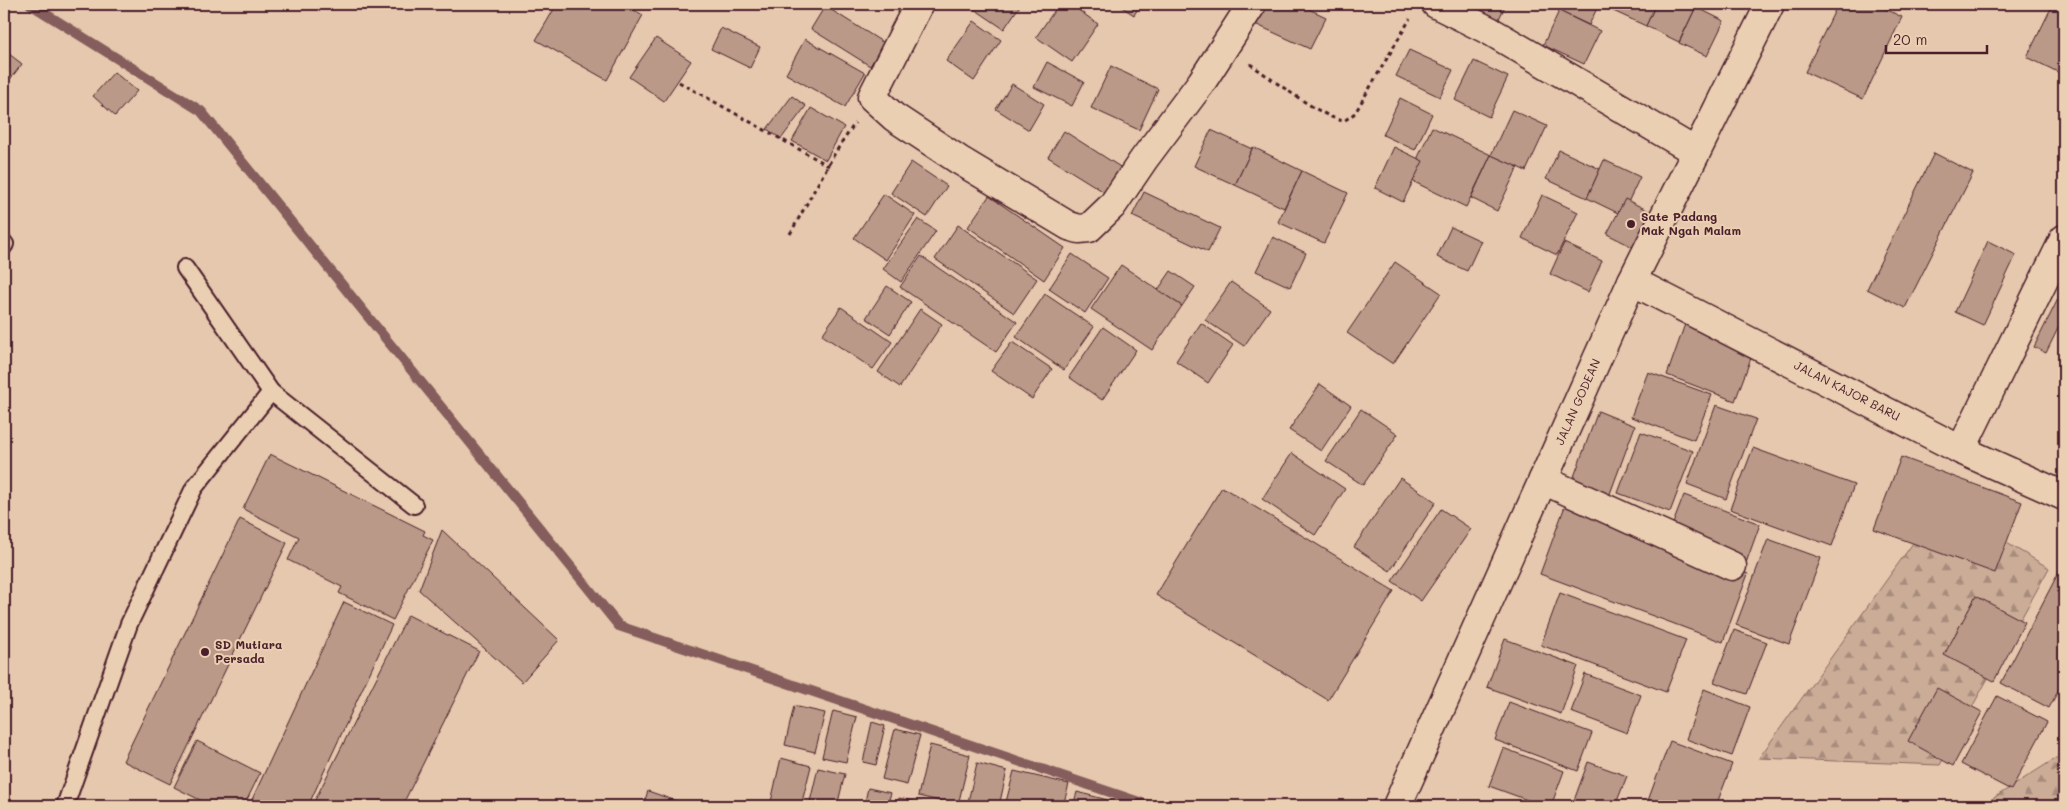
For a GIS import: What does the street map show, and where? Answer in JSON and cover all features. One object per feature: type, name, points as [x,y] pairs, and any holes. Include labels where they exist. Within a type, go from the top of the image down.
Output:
[{"type":"street","points":[[919,4],[872,97],[894,118],[959,160],[1069,226],[1079,229],[1089,228],[1112,206],[1201,82],[1252,4]]},
{"type":"street","name":"JALAN GODEAN","points":[[1397,806],[1632,280],[1770,4]]},
{"type":"street","points":[[1425,8],[1490,31],[1696,152]]},
{"type":"street","points":[[1961,450],[2064,239]]},
{"type":"street","name":"JALAN KAJOR BARU","points":[[1632,280],[1961,450],[2064,496]]},
{"type":"street","points":[[1543,480],[1732,566]]},
{"type":"lane","points":[[185,268],[271,392],[414,505]]},
{"type":"lane","points":[[66,806],[129,624],[194,488],[271,392]]},
{"type":"path","points":[[1224,47],[1310,104],[1335,119],[1344,121],[1355,113],[1425,8]]},
{"type":"path","points":[[679,82],[829,166]]},
{"type":"path","points":[[790,234],[835,154],[872,97]]},
{"type":"green space","points":[[1941,504],[2049,568],[1940,765],[1759,758]]},
{"type":"green space","points":[[2064,753],[2064,806],[1981,806]]},
{"type":"building","points":[[557,4],[623,4],[643,15],[607,80],[536,40]]},
{"type":"building","points":[[967,4],[1021,4],[1004,29]]},
{"type":"building","points":[[1059,4],[1070,4],[1098,24],[1072,62],[1036,37]]},
{"type":"building","points":[[1117,4],[1141,4],[1134,15]]},
{"type":"building","points":[[1264,4],[1298,4],[1326,17],[1310,49],[1255,24]]},
{"type":"building","points":[[1471,4],[1506,4],[1497,23],[1468,9]]},
{"type":"building","points":[[1562,4],[1599,4],[1589,25],[1559,11]]},
{"type":"building","points":[[1614,4],[1656,4],[1646,26],[1611,10]]},
{"type":"building","points":[[1656,4],[1689,4],[1696,7],[1679,42],[1646,26]]},
{"type":"building","points":[[1838,4],[1875,4],[1902,17],[1863,99],[1805,72]]},
{"type":"building","points":[[2053,4],[2064,4],[2064,75],[2027,57]]},
{"type":"building","points":[[825,6],[884,43],[870,66],[811,29]]},
{"type":"building","points":[[1696,7],[1724,21],[1707,56],[1679,43]]},
{"type":"building","points":[[1559,11],[1600,31],[1584,64],[1543,45]]},
{"type":"building","points":[[974,21],[1001,40],[974,81],[946,61]]},
{"type":"building","points":[[721,28],[760,47],[750,68],[711,49]]},
{"type":"building","points":[[656,38],[691,61],[664,101],[629,77]]},
{"type":"building","points":[[805,39],[865,73],[845,107],[786,74]]},
{"type":"building","points":[[4,50],[22,64],[4,87]]},
{"type":"building","points":[[1409,50],[1453,70],[1440,97],[1396,76]]},
{"type":"building","points":[[1474,61],[1508,77],[1489,117],[1455,100]]},
{"type":"building","points":[[1047,62],[1084,82],[1072,106],[1034,87]]},
{"type":"building","points":[[1111,66],[1158,89],[1139,130],[1091,108]]},
{"type":"building","points":[[114,72],[137,91],[115,116],[93,96]]},
{"type":"building","points":[[1012,84],[1044,104],[1029,130],[996,109]]},
{"type":"building","points":[[792,96],[806,106],[781,139],[767,129]]},
{"type":"building","points":[[1400,98],[1432,114],[1415,150],[1383,135]]},
{"type":"building","points":[[811,108],[844,127],[826,160],[792,141]]},
{"type":"building","points":[[1512,110],[1547,126],[1526,171],[1491,155]]},
{"type":"building","points":[[1432,127],[1491,155],[1466,207],[1408,179]]},
{"type":"building","points":[[1211,130],[1252,149],[1235,185],[1194,166]]},
{"type":"building","points":[[1064,131],[1125,170],[1109,195],[1048,157]]},
{"type":"building","points":[[1253,147],[1302,171],[1284,208],[1235,185]]},
{"type":"building","points":[[1394,147],[1423,161],[1403,202],[1375,188]]},
{"type":"building","points":[[1559,150],[1600,169],[1587,198],[1546,179]]},
{"type":"building","points":[[1934,153],[1973,173],[1905,308],[1867,289]]},
{"type":"building","points":[[1491,155],[1518,167],[1497,211],[1471,198]]},
{"type":"building","points":[[1604,160],[1640,177],[1622,215],[1587,198]]},
{"type":"building","points":[[911,162],[947,186],[927,217],[891,193]]},
{"type":"building","points":[[1302,171],[1348,193],[1324,243],[1278,222]]},
{"type":"building","points":[[1144,192],[1220,228],[1208,252],[1132,216]]},
{"type":"building","points":[[884,194],[915,215],[886,260],[854,238]]},
{"type":"building","points":[[1542,195],[1578,212],[1557,255],[1522,238]]},
{"type":"building","points":[[989,196],[1065,248],[1044,280],[968,227]]},
{"type":"building","name":"Sate Padang Mak Ngah Malam","points":[[1625,199],[1655,214],[1637,249],[1607,234]]},
{"type":"building","points":[[918,219],[936,231],[901,282],[883,269]]},
{"type":"building","points":[[958,225],[1037,279],[1014,313],[935,259]]},
{"type":"building","points":[[1451,227],[1481,241],[1467,271],[1437,257]]},
{"type":"building","points":[[1273,237],[1306,253],[1290,287],[1256,271]]},
{"type":"building","points":[[1988,241],[2016,255],[1983,325],[1955,312]]},
{"type":"building","points":[[1564,243],[1602,261],[1588,292],[1550,274]]},
{"type":"building","points":[[1072,254],[1108,278],[1085,313],[1049,289]]},
{"type":"building","points":[[921,256],[1017,322],[996,352],[900,287]]},
{"type":"building","points":[[1395,262],[1441,293],[1393,364],[1347,333]]},
{"type":"building","points":[[1121,265],[1182,306],[1152,350],[1091,309]]},
{"type":"building","points":[[1171,271],[1195,287],[1182,306],[1158,290]]},
{"type":"building","points":[[1231,282],[1270,309],[1244,346],[1205,320]]},
{"type":"building","points":[[887,286],[911,302],[890,334],[866,318]]},
{"type":"building","points":[[1045,294],[1094,327],[1064,370],[1016,337]]},
{"type":"building","points":[[2060,295],[2064,297],[2064,316],[2046,353],[2034,347]]},
{"type":"building","points":[[841,307],[892,342],[873,369],[822,335]]},
{"type":"building","points":[[920,309],[942,324],[900,387],[878,372]]},
{"type":"building","points":[[1201,323],[1233,345],[1208,383],[1176,361]]},
{"type":"building","points":[[1685,324],[1754,350],[1735,401],[1667,375]]},
{"type":"building","points":[[1103,327],[1136,350],[1102,400],[1069,377]]},
{"type":"building","points":[[1012,342],[1052,369],[1032,399],[991,371]]},
{"type":"building","points":[[1648,372],[1712,395],[1694,440],[1631,417]]},
{"type":"building","points":[[1320,384],[1351,406],[1321,451],[1289,430]]},
{"type":"building","points":[[1716,405],[1756,419],[1726,499],[1687,484]]},
{"type":"building","points":[[1361,409],[1398,434],[1363,485],[1326,461]]},
{"type":"building","points":[[1598,411],[1635,426],[1608,499],[1571,485]]},
{"type":"building","points":[[1641,432],[1693,451],[1670,512],[1618,493]]},
{"type":"building","points":[[1753,448],[1854,485],[1832,546],[1730,509]]},
{"type":"building","points":[[1292,453],[1345,489],[1315,535],[1262,499]]},
{"type":"building","points":[[270,454],[425,531],[423,535],[433,540],[393,620],[339,593],[342,587],[288,560],[299,537],[243,509]]},
{"type":"building","points":[[1901,457],[2022,502],[1995,573],[1874,529]]},
{"type":"building","points":[[1400,478],[1436,502],[1390,571],[1354,547]]},
{"type":"building","points":[[1222,487],[1394,591],[1328,700],[1156,595]]},
{"type":"building","points":[[1684,495],[1760,524],[1746,563],[1669,534]]},
{"type":"building","points":[[1565,506],[1748,574],[1723,642],[1540,574]]},
{"type":"building","points":[[1441,509],[1471,529],[1421,601],[1392,581]]},
{"type":"building","name":"SD Mutiara Persada","points":[[240,519],[287,543],[170,784],[123,761]]},
{"type":"building","points":[[442,530],[559,640],[522,682],[419,590]]},
{"type":"building","points":[[1768,539],[1821,558],[1789,644],[1736,625]]},
{"type":"building","points":[[2064,562],[2064,680],[2049,708],[2001,683]]},
{"type":"building","points":[[1560,593],[1686,640],[1666,692],[1541,645]]},
{"type":"building","points":[[1976,596],[2025,622],[1994,681],[1944,655]]},
{"type":"building","points":[[344,602],[392,625],[308,806],[249,806]]},
{"type":"building","points":[[408,615],[479,651],[402,806],[312,806]]},
{"type":"building","points":[[1734,630],[1767,642],[1747,694],[1714,682]]},
{"type":"building","points":[[1505,639],[1578,666],[1561,714],[1487,687]]},
{"type":"building","points":[[1585,674],[1641,695],[1627,733],[1571,712]]},
{"type":"building","points":[[1937,688],[1982,712],[1953,766],[1908,741]]},
{"type":"building","points":[[1704,689],[1750,707],[1732,756],[1686,739]]},
{"type":"building","points":[[1997,696],[2047,722],[2011,790],[1961,764]]},
{"type":"building","points":[[1509,702],[1592,733],[1578,771],[1495,740]]},
{"type":"building","points":[[794,706],[825,713],[815,752],[785,745]]},
{"type":"building","points":[[833,711],[857,717],[846,762],[822,757]]},
{"type":"building","points":[[872,722],[885,726],[876,765],[863,762]]},
{"type":"building","points":[[895,729],[920,735],[907,785],[882,779]]},
{"type":"building","points":[[197,741],[260,773],[244,806],[212,806],[174,787]]},
{"type":"building","points":[[1670,741],[1732,764],[1716,806],[1646,806]]},
{"type":"building","points":[[930,745],[970,755],[958,805],[918,796]]},
{"type":"building","points":[[1503,748],[1564,771],[1551,806],[1544,806],[1489,786]]},
{"type":"building","points":[[781,758],[811,766],[801,806],[770,806]]},
{"type":"building","points":[[1588,762],[1627,776],[1615,806],[1572,806]]},
{"type":"building","points":[[977,763],[1007,771],[999,806],[967,806]]},
{"type":"building","points":[[818,768],[845,774],[837,806],[809,806]]},
{"type":"building","points":[[1014,771],[1069,784],[1063,806],[1005,806]]},
{"type":"building","points":[[868,788],[891,793],[887,806],[864,806]]},
{"type":"building","points":[[648,791],[682,803],[681,806],[643,806]]},
{"type":"building","points":[[1077,792],[1119,803],[1118,806],[1073,806]]},
{"type":"building","points":[[899,798],[935,806],[897,806]]},
{"type":"waterway","points":[[30,4],[201,111],[619,626],[1151,806]]},
{"type":"place","name":"Sate Padang Mak Ngah Malam","points":[[1631,224]]},
{"type":"place","name":"SD Mutiara Persada","points":[[205,652]]}]
